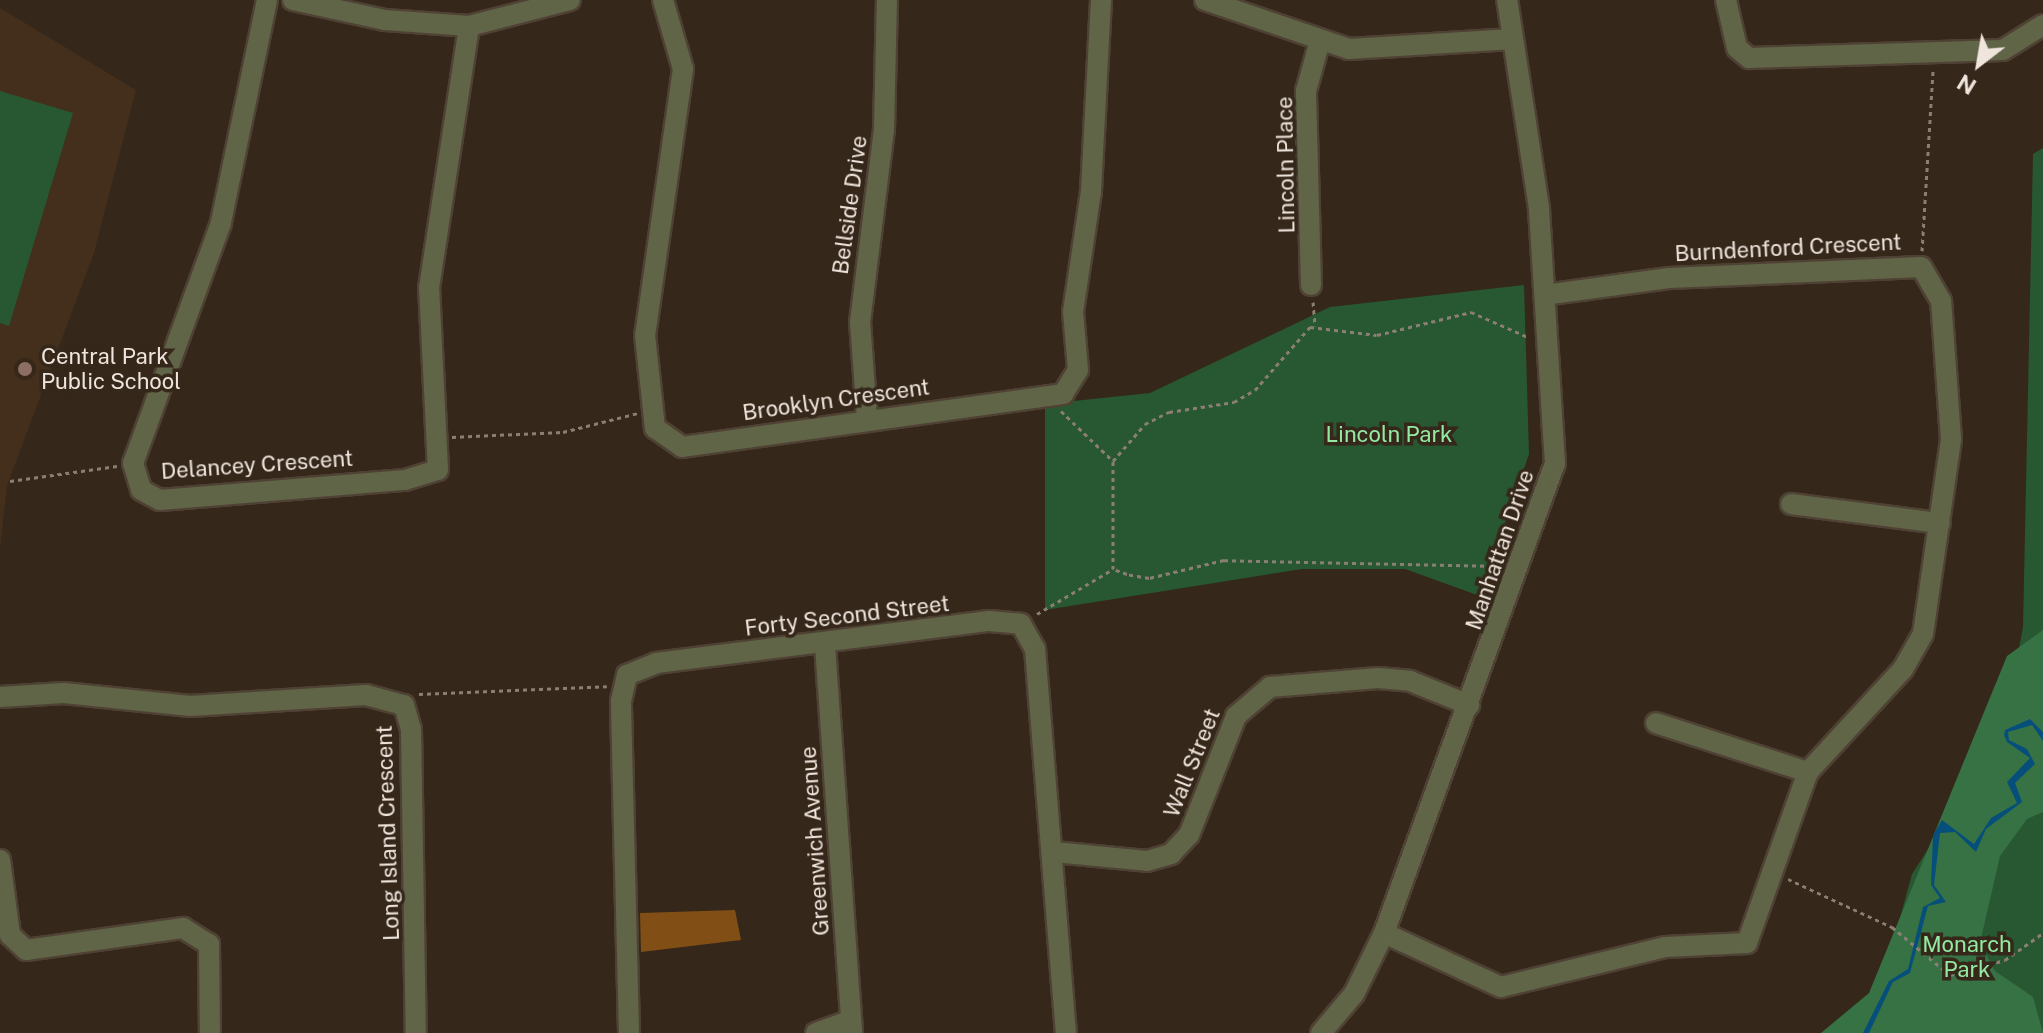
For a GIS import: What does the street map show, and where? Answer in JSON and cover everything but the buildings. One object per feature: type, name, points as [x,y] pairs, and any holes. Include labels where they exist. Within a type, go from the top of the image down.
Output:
[{"type":"street","name":"Delancey Crescent","points":[[267,0],[221,223],[133,463],[141,490],[160,500],[405,480],[438,470],[439,438],[429,288],[469,26]]},
{"type":"street","points":[[293,0],[385,20],[469,26],[570,0]]},
{"type":"street","name":"Brooklyn Crescent","points":[[663,0],[683,69],[645,335],[655,428],[682,447],[867,417],[1047,398]]},
{"type":"street","name":"Bellside Drive","points":[[867,417],[860,322],[884,130],[887,0]]},
{"type":"street","points":[[1047,398],[1063,394],[1078,370],[1073,312],[1091,191],[1101,0]]},
{"type":"street","points":[[1205,0],[1319,44],[1380,53],[1513,39]]},
{"type":"street","name":"Manhattan Drive","points":[[1321,1033],[1354,994],[1384,933],[1523,564],[1555,464],[1545,295],[1507,0]]},
{"type":"street","points":[[1726,0],[1737,48],[1749,58],[2003,50],[2043,25]]},
{"type":"street","name":"Lincoln Place","points":[[1311,285],[1306,91],[1319,44]]},
{"type":"street","name":"Burndenford Crescent","points":[[1384,933],[1501,987],[1665,947],[1747,943],[1808,772],[1916,649],[1940,523],[1950,402],[1941,301],[1921,267],[1845,265],[1545,295]]},
{"type":"street","points":[[1791,504],[1940,523]]},
{"type":"street","name":"Forty Second Street","points":[[623,686],[637,667],[656,663],[825,645],[989,621],[1021,624]]},
{"type":"street","points":[[1021,624],[1035,649],[1054,852],[1066,1033]]},
{"type":"street","name":"Greenwich Avenue","points":[[825,645],[852,1026]]},
{"type":"street","name":"Wall Street","points":[[1054,852],[1147,861],[1171,854],[1189,835],[1236,716],[1270,687],[1378,678],[1410,681],[1469,705]]},
{"type":"street","points":[[623,686],[629,1033]]},
{"type":"street","name":"Long Island Crescent","points":[[0,697],[64,693],[190,706],[388,698],[408,711],[411,729],[416,1033]]},
{"type":"street","points":[[1656,723],[1808,772]]},
{"type":"street","points":[[0,860],[10,935],[26,950],[183,928],[209,944],[210,1033]]},
{"type":"street","points":[[816,1033],[852,1026]]},
{"type":"path","points":[[1921,267],[1934,50]]},
{"type":"path","points":[[1113,569],[1113,461],[1157,418],[1234,402],[1255,390],[1315,326],[1311,285]]},
{"type":"path","points":[[1315,326],[1377,335],[1471,312],[1550,347]]},
{"type":"path","points":[[1047,398],[1113,461]]},
{"type":"path","points":[[439,438],[563,432],[653,410]]},
{"type":"path","points":[[10,481],[133,463]]},
{"type":"path","points":[[1021,624],[1113,569],[1149,578],[1224,560],[1347,557],[1440,569],[1523,564]]},
{"type":"path","points":[[388,698],[623,686]]},
{"type":"path","points":[[1773,872],[1892,927],[1950,975],[2005,960],[2043,933]]},
{"type":"shaded area","name":"Central Park Public School","points":[[0,8],[136,90],[94,253],[7,486],[0,549]]},
{"type":"green space","points":[[0,91],[73,113],[9,326],[0,323]]},
{"type":"green space","name":"Monarch Park","points":[[2043,148],[2043,1033],[1851,1033],[1874,1013],[1912,874],[2003,733],[2023,627],[2033,154]]},
{"type":"green space","name":"Lincoln Park","points":[[1524,285],[1529,454],[1480,596],[1405,569],[1302,569],[1045,610],[1045,404],[1150,393],[1330,307]]},
{"type":"green space","name":"Monarch Park","points":[[2043,630],[2043,812],[2027,819],[2000,856],[1980,943],[1995,971],[2033,997],[2043,1033],[1821,1033],[1869,993],[2007,656]]},
{"type":"water","points":[[2030,719],[2043,732],[2043,741],[2032,725],[2008,732],[2009,740],[2027,749],[2035,764],[2015,783],[2022,802],[1986,829],[1976,852],[1955,832],[1940,833],[1934,885],[1946,902],[1928,906],[1910,973],[1893,982],[1869,1033],[1863,1033],[1889,981],[1908,969],[1923,907],[1940,898],[1931,885],[1933,835],[1942,820],[1974,844],[1991,818],[2017,803],[2007,782],[2030,758],[2007,742],[2004,735],[2005,730]]},
{"type":"place","name":"Central Park Public School","points":[[25,369]]}]
